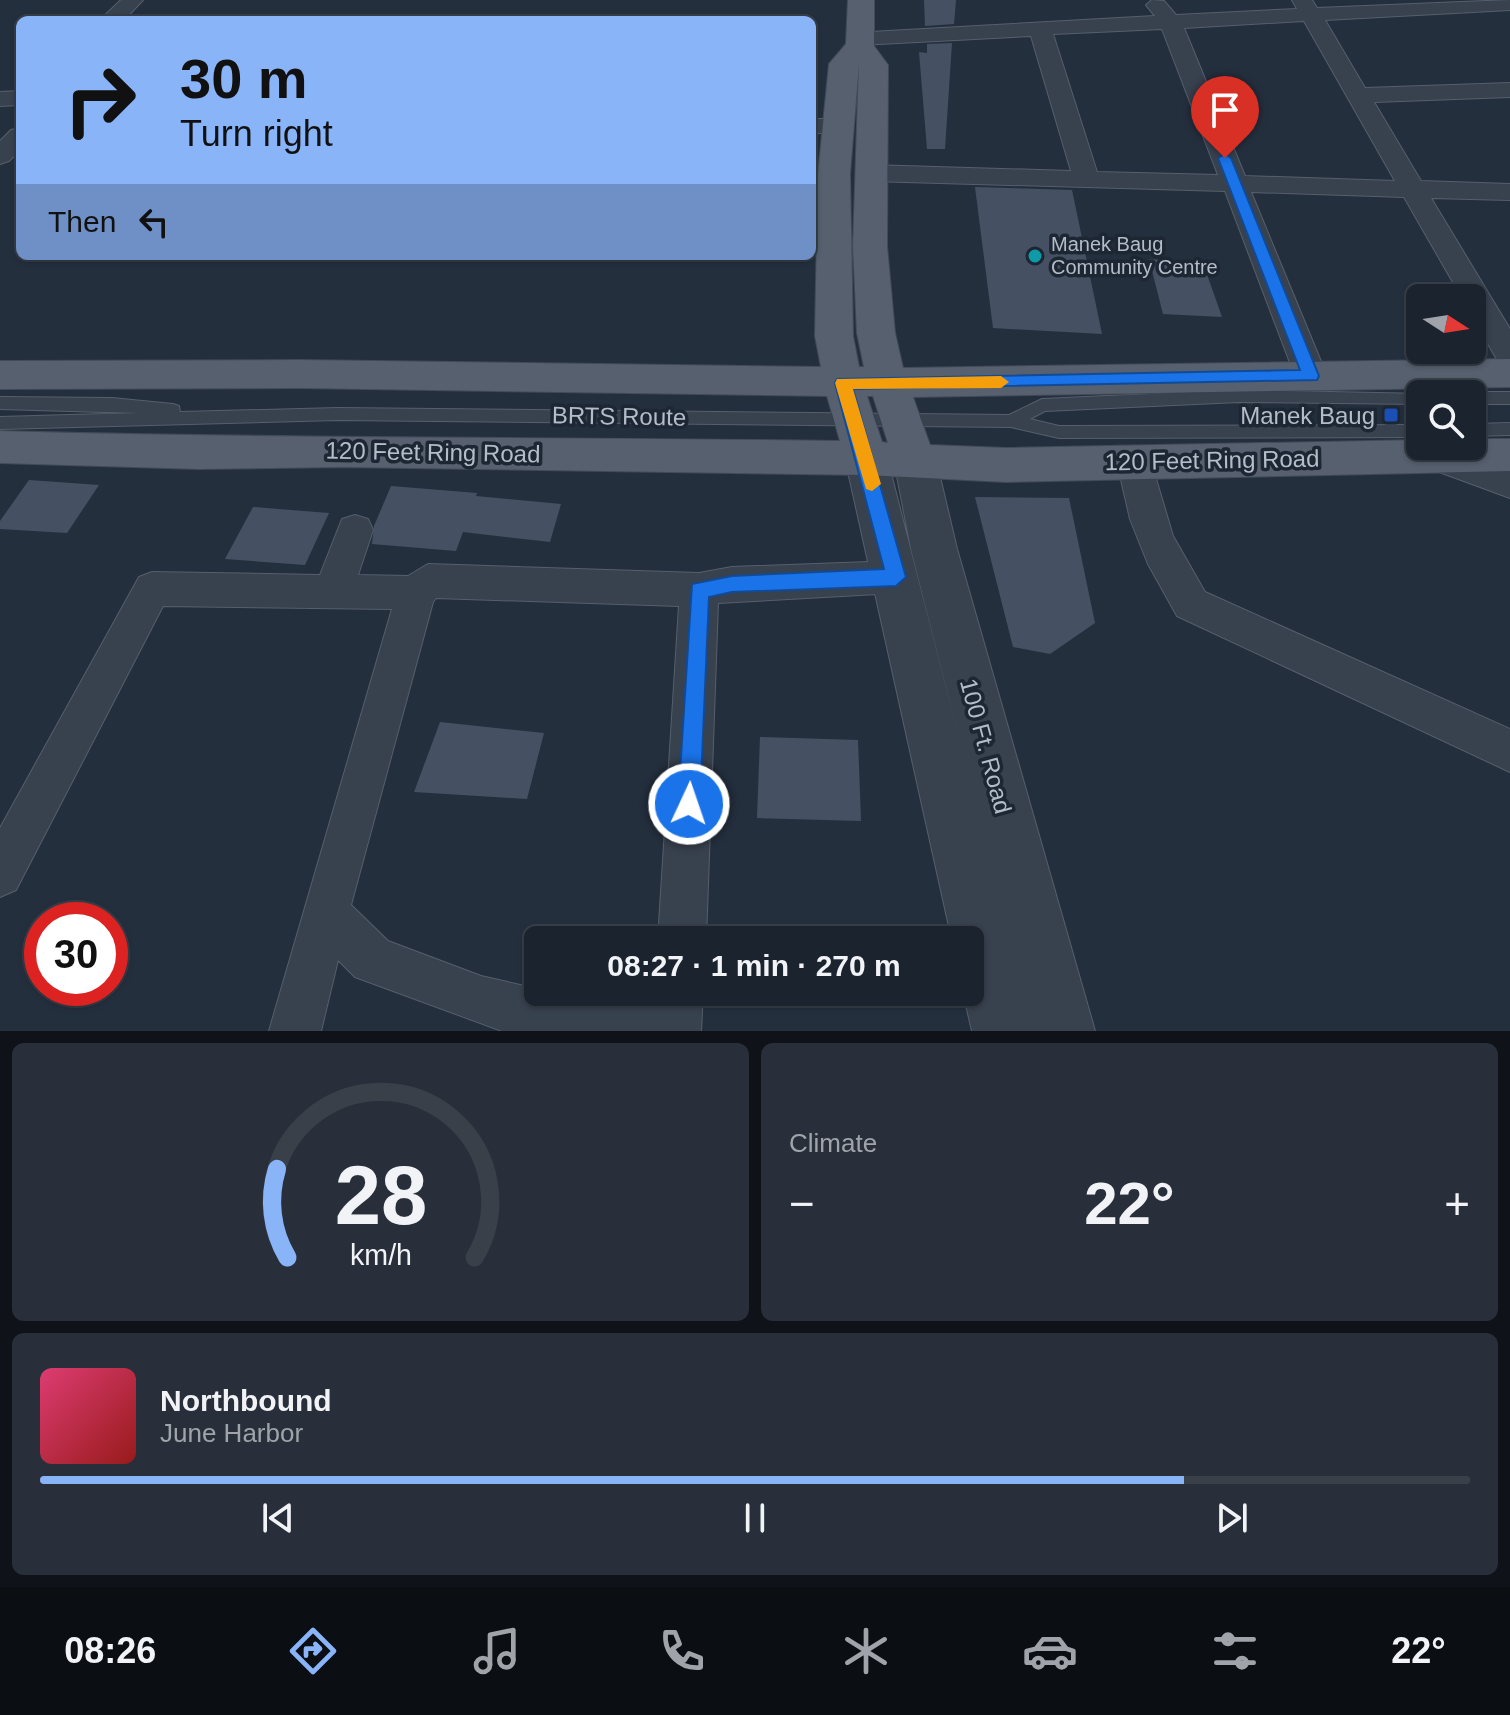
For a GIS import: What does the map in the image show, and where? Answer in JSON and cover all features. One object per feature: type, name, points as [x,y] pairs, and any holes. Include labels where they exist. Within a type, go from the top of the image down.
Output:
[{"type":"main road","name":"100 Ft. Road","points":[[861,0],[860,42],[874,65],[870,173],[876,333],[889,382],[876,428]]},
{"type":"main road","name":"100 Ft. Road","points":[[860,42],[843,64],[825,126],[823,237],[834,336],[876,428]]},
{"type":"main road","points":[[889,382],[1510,373]]},
{"type":"main road","name":"120 Feet Ring Road","points":[[0,375],[299,374],[876,428],[1006,465],[1134,462],[1406,444]]},
{"type":"main road","name":"120 Feet Ring Road","points":[[0,447],[199,453],[344,451],[876,428]]},
{"type":"main road","name":"120 Feet Ring Road","points":[[1486,452],[1510,455]]},
{"type":"street","points":[[115,16],[133,0]]},
{"type":"street","points":[[1153,0],[1171,23],[1311,376]]},
{"type":"street","points":[[860,42],[1171,23],[1307,8],[1510,4]]},
{"type":"street","points":[[1307,8],[1510,355]]},
{"type":"street","points":[[1040,29],[1087,180]]},
{"type":"street","points":[[1358,95],[1510,90]]},
{"type":"street","points":[[0,156],[16,139]]},
{"type":"street","points":[[870,173],[1510,192]]},
{"type":"street","name":"100 Ft. Road","points":[[876,428],[896,577],[1003,1031]]},
{"type":"street","name":"100 Ft. Road","points":[[876,428],[934,549],[1064,1031]]},
{"type":"street","points":[[1461,460],[1510,484]]},
{"type":"street","points":[[1134,462],[1142,511],[1168,567],[1191,604],[1510,751]]},
{"type":"street","points":[[333,592],[355,530]]},
{"type":"street","points":[[295,1031],[325,913],[416,593],[428,581],[699,590],[732,584],[896,577]]},
{"type":"street","points":[[0,874],[152,589],[416,593]]},
{"type":"street","points":[[683,926],[699,590]]},
{"type":"street","points":[[325,913],[372,960],[481,1001],[562,1020],[662,1031]]},
{"type":"street","points":[[675,1031],[677,1006]]},
{"type":"lane","name":"BRTS Route","points":[[1011,421],[1042,405],[1239,396],[1406,398]]},
{"type":"lane","points":[[1486,398],[1510,398]]},
{"type":"lane","name":"BRTS Route","points":[[0,403],[112,404],[228,416]]},
{"type":"lane","name":"BRTS Route","points":[[0,423],[98,423],[228,416],[876,428],[1011,421],[1059,432],[1406,442]]},
{"type":"lane","points":[[1486,430],[1510,429]]},
{"type":"building","points":[[924,0],[956,0],[954,24],[925,26]]},
{"type":"building","points":[[952,43],[945,149],[927,149],[919,52],[927,53],[927,44]]},
{"type":"building","name":"Manek Baug Community Centre","points":[[975,187],[1072,190],[1102,334],[993,328]]},
{"type":"building","points":[[1149,259],[1203,263],[1222,317],[1163,314]]},
{"type":"building","points":[[29,480],[99,485],[67,533],[0,529],[0,521]]},
{"type":"building","points":[[391,486],[561,504],[550,542],[463,532],[456,551],[372,544],[374,526]]},
{"type":"building","points":[[975,497],[1069,498],[1095,623],[1050,654],[1013,647]]},
{"type":"building","points":[[253,507],[329,513],[305,565],[225,559]]},
{"type":"building","points":[[440,722],[544,733],[527,799],[414,792]]},
{"type":"building","points":[[760,737],[858,740],[861,821],[757,818]]},
{"type":"slow traffic","points":[[872,484],[843,383],[1001,382]]},
{"type":"place","name":"Manek Baug Community Centre","points":[[1035,256]]},
{"type":"place","name":"Manek Baug","points":[[1391,415]]},
{"type":"route","points":[[689,804],[699,590],[732,584],[896,577],[866,458],[843,383],[1311,376],[1225,158]]}]
